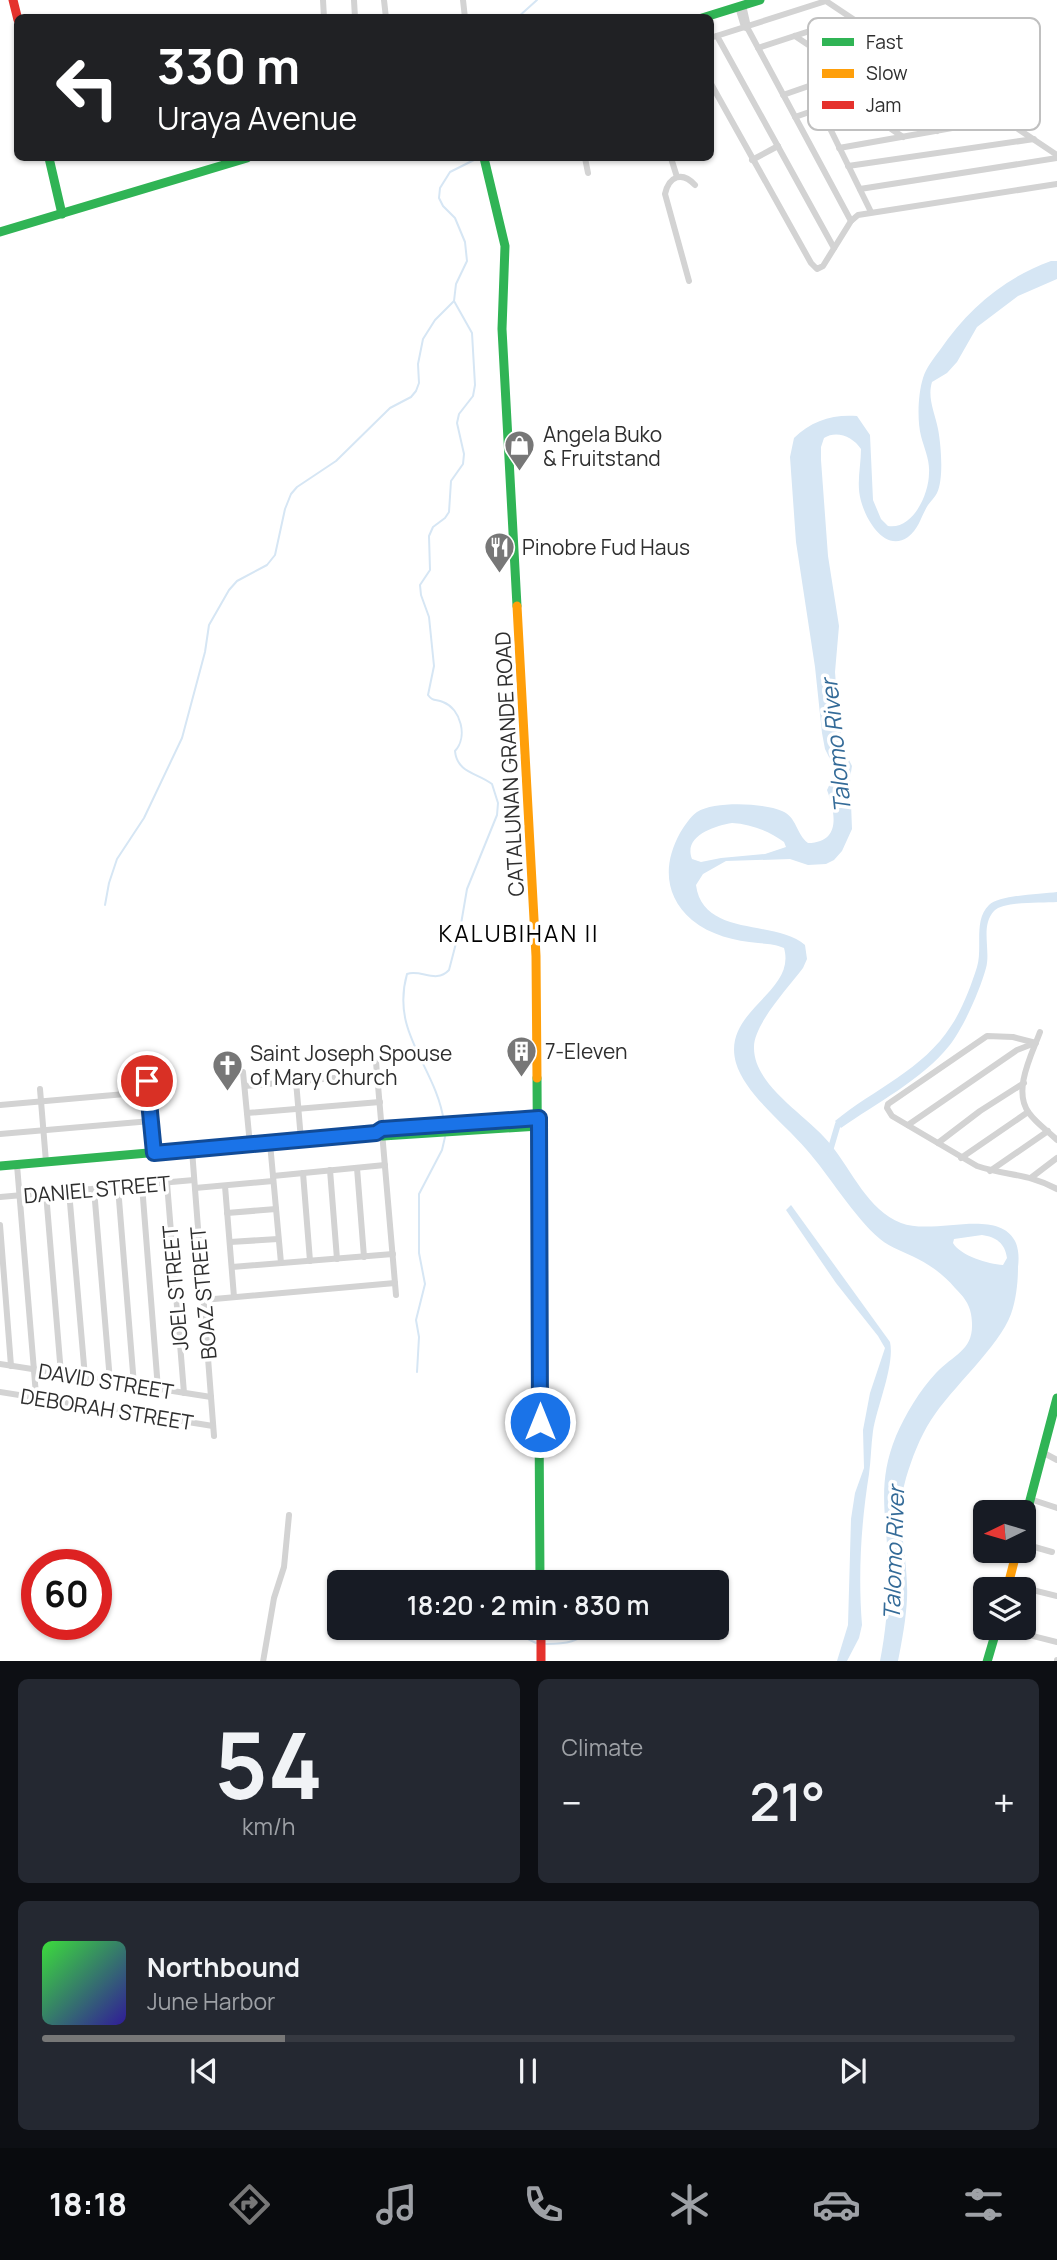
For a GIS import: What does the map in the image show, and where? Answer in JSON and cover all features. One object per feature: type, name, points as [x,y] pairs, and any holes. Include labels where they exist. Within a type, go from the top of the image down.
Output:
[{"type":"main road","points":[[714,14],[760,0]]},
{"type":"main road","points":[[50,161],[62,214]]},
{"type":"main road","points":[[0,232],[237,161]]},
{"type":"main road","name":"CATALUNAN GRANDE ROAD","points":[[485,161],[502,225],[506,253],[502,329],[535,914],[539,1122],[541,1570]]},
{"type":"main road","points":[[0,1166],[539,1122]]},
{"type":"main road","points":[[1030,1499],[1057,1398]]},
{"type":"main road","points":[[541,1640],[541,1661]]},
{"type":"main road","points":[[987,1661],[995,1640]]},
{"type":"street","points":[[834,248],[714,37],[826,1],[852,18]]},
{"type":"street","points":[[741,6],[747,27],[851,221]]},
{"type":"street","points":[[758,48],[808,32]]},
{"type":"street","points":[[795,36],[808,45]]},
{"type":"street","points":[[783,95],[808,86]]},
{"type":"street","points":[[714,89],[817,270],[823,267],[851,221],[858,215],[1057,184]]},
{"type":"street","points":[[795,117],[808,112]]},
{"type":"street","points":[[830,130],[872,212]]},
{"type":"street","points":[[894,130],[903,136]]},
{"type":"street","points":[[839,148],[942,130]]},
{"type":"street","points":[[1020,130],[1057,156]]},
{"type":"street","points":[[849,166],[1034,139]]},
{"type":"street","points":[[752,160],[778,146]]},
{"type":"street","points":[[860,189],[1057,156]]},
{"type":"street","points":[[586,161],[588,173]]},
{"type":"street","points":[[672,161],[677,177]]},
{"type":"street","points":[[689,281],[665,198],[666,189],[677,177],[686,177],[695,185]]},
{"type":"street","points":[[1040,1032],[1024,1083],[1024,1101],[1028,1112],[1057,1140]]},
{"type":"street","points":[[1036,1042],[991,1035],[888,1104],[889,1113],[961,1158],[990,1171],[1032,1177],[1057,1189]]},
{"type":"street","points":[[908,1125],[1017,1050],[1036,1042]]},
{"type":"street","points":[[376,1062],[396,1295]]},
{"type":"street","points":[[243,1072],[250,1145]]},
{"type":"street","points":[[244,1086],[377,1074]]},
{"type":"street","points":[[147,1081],[154,1153]]},
{"type":"street","points":[[296,1082],[301,1140]]},
{"type":"street","points":[[938,1143],[980,1111],[1024,1083]]},
{"type":"street","points":[[40,1089],[46,1162]]},
{"type":"street","points":[[0,1105],[148,1092]]},
{"type":"street","points":[[247,1113],[380,1102]]},
{"type":"street","points":[[961,1158],[1028,1112]]},
{"type":"street","points":[[0,1134],[151,1121]]},
{"type":"street","points":[[990,1171],[1048,1131]]},
{"type":"street","points":[[270,1143],[281,1263]]},
{"type":"street","name":"BOAZ STREET","points":[[192,1150],[214,1436]]},
{"type":"street","points":[[1032,1177],[1057,1158]]},
{"type":"street","points":[[17,1165],[37,1407]]},
{"type":"street","name":"DANIEL STREET","points":[[0,1197],[167,1183],[225,1186],[303,1173],[385,1165]]},
{"type":"street","points":[[357,1168],[364,1257]]},
{"type":"street","points":[[330,1170],[337,1259]]},
{"type":"street","points":[[303,1173],[310,1261]]},
{"type":"street","name":"JOEL STREET","points":[[167,1183],[184,1393]]},
{"type":"street","points":[[142,1185],[159,1389]]},
{"type":"street","points":[[225,1186],[234,1297]]},
{"type":"street","points":[[118,1187],[134,1385]]},
{"type":"street","points":[[94,1189],[110,1381]]},
{"type":"street","points":[[69,1191],[85,1377]]},
{"type":"street","points":[[46,1193],[61,1374]]},
{"type":"street","points":[[227,1213],[276,1209]]},
{"type":"street","points":[[0,1225],[11,1366]]},
{"type":"street","points":[[230,1242],[278,1239]]},
{"type":"street","points":[[232,1267],[393,1254]]},
{"type":"street","points":[[203,1300],[395,1283]]},
{"type":"street","name":"DAVID STREET","points":[[0,1364],[211,1397]]},
{"type":"street","name":"DEBORAH STREET","points":[[0,1392],[213,1426]]},
{"type":"street","points":[[1042,1452],[1057,1460]]},
{"type":"street","points":[[1030,1499],[1057,1508]]},
{"type":"street","points":[[263,1661],[274,1598],[284,1567],[289,1515]]},
{"type":"street","points":[[1036,1547],[1052,1552]]},
{"type":"street","points":[[1036,1592],[1057,1596]]},
{"type":"street","points":[[1036,1637],[1057,1642]]},
{"type":"water","name":"Talomo River","points":[[1057,261],[1057,279],[1018,296],[977,327],[957,362],[947,373],[932,382],[931,400],[940,443],[941,479],[936,494],[908,537],[900,541],[884,538],[867,517],[860,494],[861,449],[858,445],[849,438],[834,435],[824,438],[821,447],[828,556],[839,626],[835,672],[839,724],[845,752],[852,766],[852,829],[842,851],[826,864],[808,865],[790,859],[726,861],[703,874],[696,885],[702,902],[712,913],[742,925],[792,937],[805,945],[807,959],[803,968],[772,1007],[759,1029],[754,1048],[756,1062],[773,1088],[822,1134],[870,1199],[889,1217],[901,1223],[930,1227],[964,1224],[994,1226],[1006,1231],[1017,1247],[1019,1261],[1016,1291],[1013,1309],[1005,1327],[931,1420],[908,1470],[901,1508],[907,1584],[904,1630],[898,1661],[880,1661],[888,1566],[884,1485],[890,1454],[908,1411],[919,1395],[936,1373],[968,1343],[972,1326],[970,1310],[961,1294],[947,1279],[918,1259],[889,1245],[870,1230],[806,1149],[748,1086],[736,1063],[734,1045],[739,1029],[748,1015],[780,978],[785,964],[784,948],[732,939],[699,925],[676,901],[671,890],[669,868],[674,845],[680,833],[697,812],[705,808],[752,805],[774,808],[791,817],[808,843],[819,841],[831,832],[833,816],[827,790],[834,775],[834,767],[825,749],[822,733],[796,542],[790,457],[794,438],[823,420],[839,416],[857,416],[870,435],[873,500],[881,519],[888,526],[905,522],[918,509],[928,481],[929,463],[921,436],[919,415],[920,392],[926,371],[951,335],[975,308],[988,296],[1034,268]],"holes":[[[732,823],[766,831],[784,842],[786,847],[765,854],[701,862],[692,859],[690,851],[696,838],[709,830]],[[982,1235],[992,1237],[1002,1245],[1007,1258],[1003,1265],[975,1259],[953,1243],[954,1239]]]},
{"type":"water","points":[[1057,892],[1057,902],[1014,904],[994,911],[988,924],[987,961],[983,977],[971,1009],[954,1039],[926,1069],[841,1128],[835,1121],[927,1055],[951,1026],[966,998],[977,967],[981,918],[989,905],[1011,897]]},
{"type":"water","points":[[791,1205],[890,1342],[888,1374],[873,1431],[864,1512],[860,1568],[862,1625],[859,1638],[847,1661],[837,1661],[848,1625],[851,1519],[855,1493],[864,1468],[863,1430],[870,1393],[885,1348],[786,1210]]},
{"type":"waterway","points":[[521,14],[537,0]]},
{"type":"waterway","points":[[444,1122],[439,1102],[409,1032],[404,1015],[403,995],[407,974],[439,976],[449,970],[467,889],[497,815],[498,803],[492,784],[464,768],[457,758],[455,751],[462,731],[458,717],[449,706],[433,700],[428,695],[434,666],[429,617],[420,585],[430,570],[429,536],[433,527],[449,512],[451,481],[463,464],[464,454],[457,423],[459,414],[473,396],[475,385],[472,333],[454,301],[456,284],[467,261],[465,242],[455,218],[439,198],[440,188],[450,172],[472,161]]},
{"type":"waterway","points":[[105,905],[117,859],[144,818],[182,738],[205,652],[209,625],[229,590],[237,581],[267,565],[275,555],[285,509],[297,487],[336,461],[390,408],[411,397],[416,391],[423,339],[435,320],[454,301]]},
{"type":"waterway","points":[[830,1151],[838,1124],[843,1121]]},
{"type":"waterway","points":[[417,1372],[419,1337],[416,1320],[425,1284],[419,1253],[419,1194],[442,1150],[445,1137]]},
{"type":"waterway","points":[[530,1640],[536,1643]]},
{"type":"waterway","points":[[546,1644],[574,1640]]},
{"type":"traffic: fast","points":[[714,14],[760,0]]},
{"type":"traffic: fast","points":[[50,161],[62,214]]},
{"type":"traffic: fast","points":[[0,232],[237,161]]},
{"type":"traffic: fast","points":[[485,161],[505,246],[502,329],[517,606]]},
{"type":"traffic: fast","points":[[537,1078],[540,1570]]},
{"type":"traffic: fast","points":[[0,1166],[376,1133],[383,1136],[539,1126]]},
{"type":"traffic: fast","points":[[1030,1500],[1057,1398]]},
{"type":"traffic: fast","points":[[987,1661],[993,1640]]},
{"type":"traffic: slow","points":[[517,606],[536,956],[537,1078]]},
{"type":"traffic: slow","points":[[1010,1577],[1014,1563]]},
{"type":"traffic: jam","points":[[13,0],[16,14]]},
{"type":"traffic: jam","points":[[541,1640],[541,1661]]},
{"type":"place","name":"Angela Buko & Fruitstand","points":[[520,473]]},
{"type":"place","name":"Pinobre Fud Haus","points":[[499,574]]},
{"type":"place","name":"7-Eleven","points":[[522,1078]]},
{"type":"place","name":"Saint Joseph Spouse of Mary Church","points":[[227,1092]]},
{"type":"district","name":"KALUBIHAN II","points":[[519,933]]},
{"type":"route","points":[[147,1081],[154,1153],[376,1133],[382,1129],[539,1118],[540,1422]]}]
